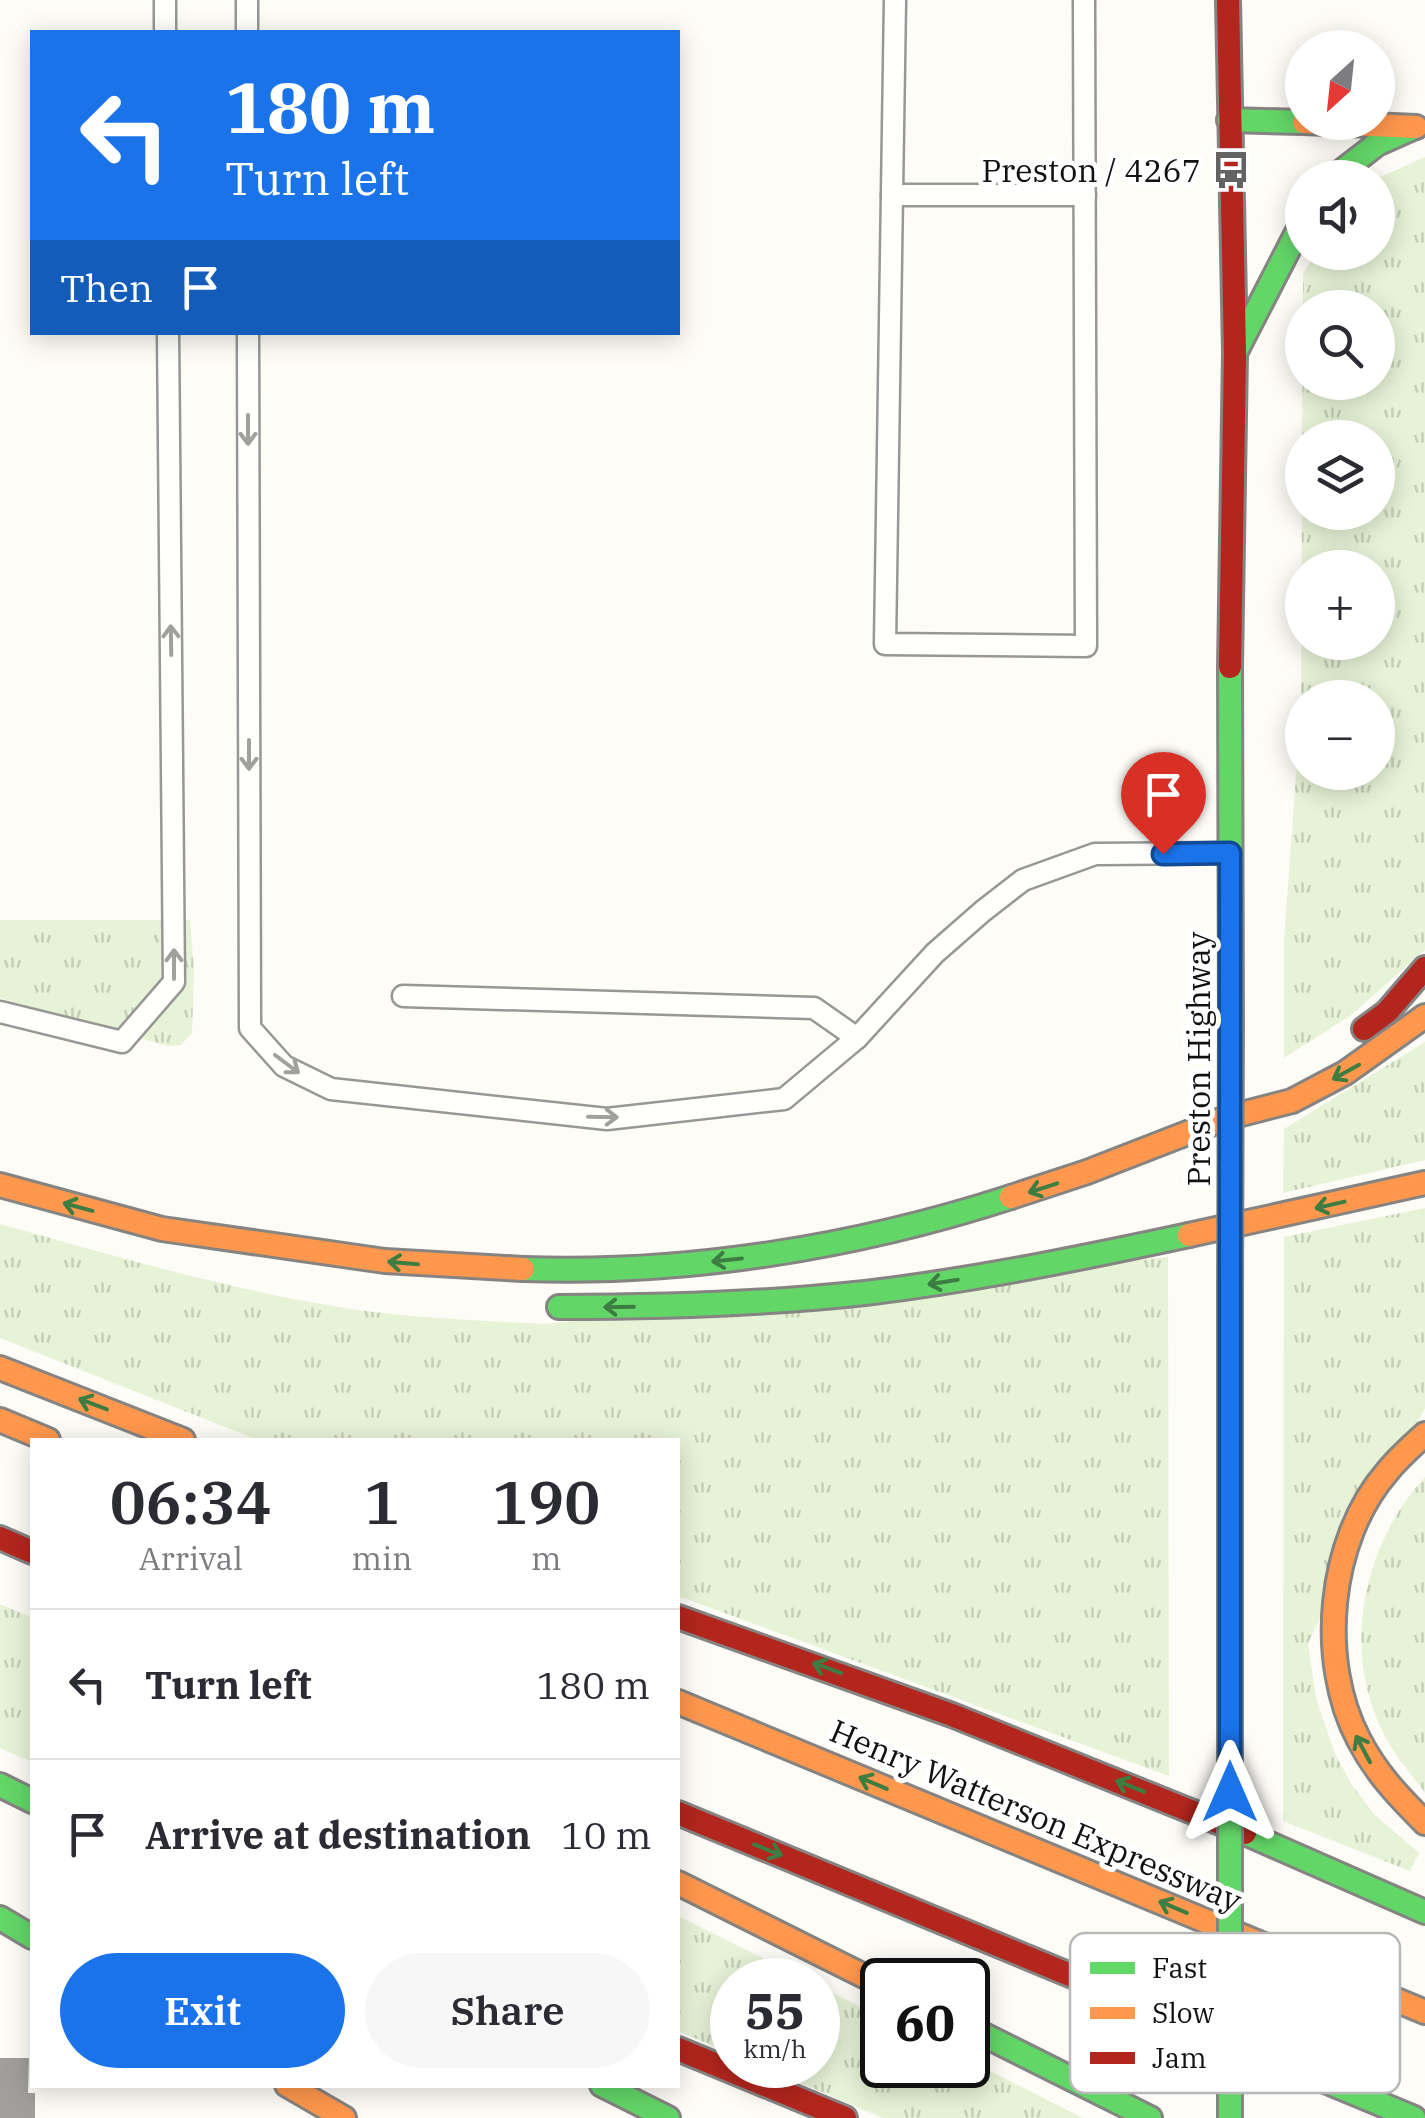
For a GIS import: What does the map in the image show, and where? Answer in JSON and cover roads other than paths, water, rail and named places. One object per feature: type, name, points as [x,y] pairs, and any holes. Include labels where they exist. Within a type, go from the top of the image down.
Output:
[{"type":"main road","name":"Preston Highway","points":[[1228,0],[1235,353],[1230,853],[1230,1933]]},
{"type":"main road","points":[[1229,120],[1285,122]]},
{"type":"main road","points":[[1395,125],[1420,126]]},
{"type":"main road","points":[[1356,160],[1377,144],[1420,126]]},
{"type":"main road","points":[[1235,353],[1285,256]]},
{"type":"main road","points":[[1345,1042],[1388,1012],[1425,968]]},
{"type":"main road","points":[[0,1185],[156,1228],[358,1258],[435,1266],[562,1270],[692,1264],[831,1244],[974,1210],[1112,1164],[1226,1118],[1289,1102],[1354,1069],[1425,1016]]},
{"type":"main road","points":[[1244,1114],[1317,1062]]},
{"type":"main road","points":[[540,1307],[716,1304],[906,1287],[1096,1254],[1425,1183]]},
{"type":"main road","points":[[156,1228],[206,1256]]},
{"type":"main road","points":[[0,1368],[179,1438]]},
{"type":"main road","points":[[0,1420],[43,1438]]},
{"type":"main road","points":[[1425,1434],[1398,1459],[1359,1515],[1336,1584],[1332,1616],[1338,1682],[1359,1744],[1400,1802],[1425,1823]]},
{"type":"main road","points":[[0,1538],[30,1551]]},
{"type":"main road","points":[[680,1618],[990,1729],[1224,1824],[1425,1912]]},
{"type":"main road","name":"Henry Watterson Expressway","points":[[680,1703],[1235,1933]]},
{"type":"main road","points":[[0,1785],[30,1800]]},
{"type":"main road","points":[[680,1814],[1070,1975]]},
{"type":"main road","points":[[680,1885],[860,1974]]},
{"type":"main road","points":[[0,1918],[30,1936]]},
{"type":"main road","name":"Henry Watterson Expressway","points":[[1400,2002],[1425,2012]]},
{"type":"main road","points":[[990,2039],[1070,2078]]},
{"type":"main road","points":[[680,2050],[845,2118]]},
{"type":"main road","points":[[292,2088],[344,2118]]},
{"type":"main road","points":[[608,2088],[668,2118]]},
{"type":"main road","points":[[1099,2093],[1150,2118]]},
{"type":"main road","points":[[1354,2093],[1414,2118]]},
{"type":"lane","points":[[165,0],[165,30]]},
{"type":"lane","points":[[247,0],[247,30]]},
{"type":"lane","points":[[895,0],[885,644],[1086,646],[1084,0]]},
{"type":"lane","points":[[892,194],[1084,195]]},
{"type":"lane","points":[[0,1012],[122,1042],[174,982],[168,335]]},
{"type":"lane","points":[[248,335],[250,1028],[284,1066],[331,1089],[607,1120],[784,1099],[858,1038],[936,953],[982,910],[1023,880],[1095,854],[1230,853]]},
{"type":"lane","points":[[404,996],[814,1008],[858,1038]]},
{"type":"place","name":"Preston / 4267","points":[[1231,170]]}]
